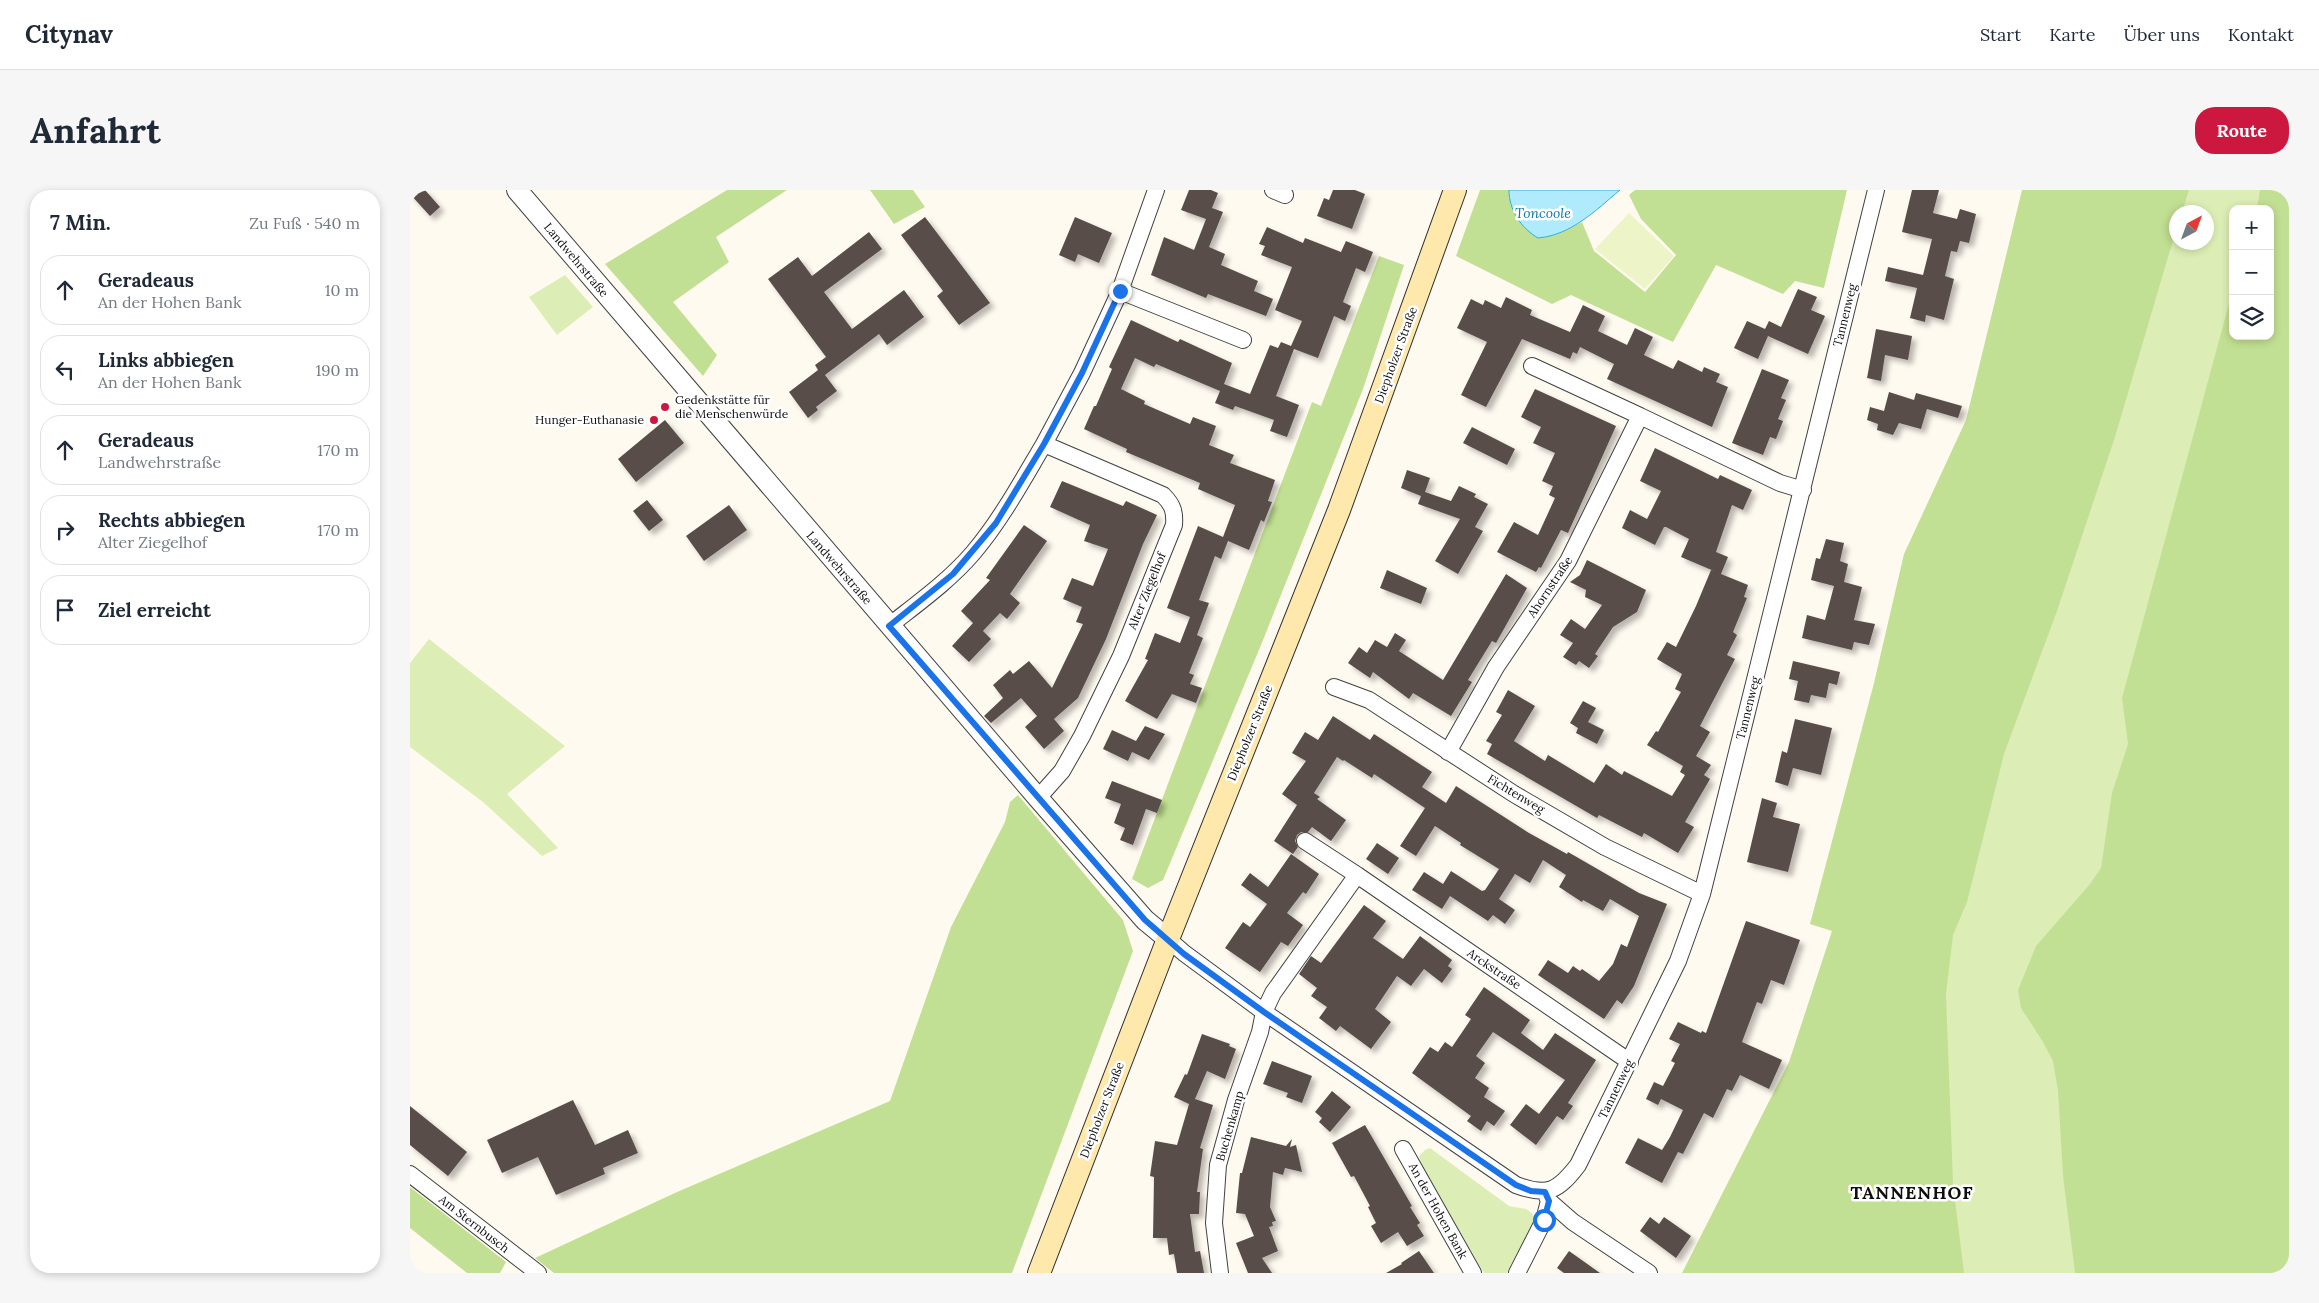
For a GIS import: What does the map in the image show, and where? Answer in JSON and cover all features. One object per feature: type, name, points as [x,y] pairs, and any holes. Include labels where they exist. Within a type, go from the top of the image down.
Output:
[{"type":"main road","name":"Diepholzer Straße","points":[[1039,1273],[1168,939],[1340,510],[1455,190]]},
{"type":"street","name":"Landwehrstraße","points":[[517,190],[1038,798],[1145,920],[1168,939]]},
{"type":"street","points":[[889,626],[953,574],[973,553],[996,523],[1044,444],[1082,373],[1120,291],[1156,190]]},
{"type":"street","name":"Tannenweg","points":[[1547,1197],[1559,1187],[1578,1165],[1678,961],[1702,894],[1876,190]]},
{"type":"street","points":[[1120,291],[1243,340]]},
{"type":"street","points":[[1532,366],[1780,483],[1802,490]]},
{"type":"street","name":"Ahornstraße","points":[[1448,752],[1496,667],[1577,546],[1640,416]]},
{"type":"street","name":"Alter Ziegelhof","points":[[1038,798],[1062,771],[1121,656],[1174,525],[1172,504],[1163,495],[1153,489],[1044,444]]},
{"type":"street","name":"Fichtenweg","points":[[1334,687],[1369,700],[1514,794],[1605,846],[1678,884],[1702,894]]},
{"type":"street","name":"Arckstraße","points":[[1305,841],[1358,875],[1630,1062]]},
{"type":"street","points":[[1264,1012],[1273,993],[1358,875]]},
{"type":"street","points":[[1168,939],[1184,954],[1264,1012],[1516,1185],[1547,1197],[1573,1222],[1649,1273]]},
{"type":"street","name":"Buchenkamp","points":[[1220,1273],[1214,1223],[1218,1165],[1260,1032],[1264,1012]]},
{"type":"street","name":"An der Hohen Bank","points":[[1403,1149],[1473,1273]]},
{"type":"street","name":"Am Sternbusch","points":[[410,1174],[538,1273]]},
{"type":"street","points":[[1517,1273],[1544,1220],[1547,1197]]},
{"type":"green space","points":[[727,190],[787,190],[716,237],[729,262],[673,302],[717,355],[703,376],[605,264]]},
{"type":"green space","points":[[870,190],[913,190],[925,207],[894,224]]},
{"type":"green space","points":[[1480,190],[1509,190],[1509,198],[1560,233],[1582,222],[1594,251],[1645,292],[1676,255],[1641,219],[1629,195],[1635,190],[1847,190],[1824,288],[1795,281],[1783,294],[1716,265],[1673,342],[1571,295],[1552,304],[1456,256]]},
{"type":"green space","points":[[2022,190],[2189,190],[2184,205],[2169,205],[2170,250],[2115,437],[2057,611],[2004,754],[1967,902],[1953,935],[1946,994],[1953,1184],[1964,1273],[1682,1273],[1789,1062],[1832,931],[1810,924],[1874,683],[1904,554],[1966,420]]},
{"type":"green space","points":[[2079,190],[2289,190],[2289,1273],[1756,1273]]},
{"type":"green space","points":[[2260,190],[2289,190],[2289,1273],[2075,1273],[2063,1176],[2058,1091],[2053,1061],[2021,1008],[2018,990],[2036,946],[2090,884],[2101,868],[2112,793],[2128,744],[2122,698],[2229,304],[2229,340],[2274,340],[2274,205],[2258,205]]},
{"type":"green space","points":[[1629,213],[1674,256],[1645,289],[1595,249]]},
{"type":"green space","points":[[1379,256],[1404,265],[1363,389],[1261,645],[1163,880],[1148,888],[1132,879],[1312,402],[1321,406]]},
{"type":"green space","points":[[565,275],[593,307],[557,335],[529,297]]},
{"type":"green space","points":[[429,639],[565,746],[507,794],[558,848],[542,856],[483,802],[410,747],[410,663]]},
{"type":"green space","points":[[1018,795],[1123,920],[1133,951],[1012,1273],[554,1273],[535,1258],[677,1192],[890,1101],[951,927],[1005,822],[1010,802]]},
{"type":"green space","points":[[1430,1148],[1509,1206],[1526,1209],[1532,1213],[1534,1217],[1533,1224],[1507,1273],[1484,1273],[1420,1164],[1419,1156]]},
{"type":"green space","points":[[410,1187],[506,1262],[500,1273],[467,1273],[410,1228]]},
{"type":"water","name":"Toncoole","points":[[1509,190],[1620,190],[1592,214],[1572,227],[1550,236],[1538,238],[1526,229],[1517,218],[1511,205]]},
{"type":"building","points":[[410,190],[425,190],[440,207],[430,216],[410,194]]},
{"type":"building","points":[[1189,190],[1211,190],[1218,193],[1212,208],[1223,212],[1209,247],[1225,254],[1221,265],[1258,281],[1254,291],[1273,299],[1266,316],[1208,294],[1206,298],[1151,275],[1164,237],[1194,250],[1206,219],[1181,210]]},
{"type":"building","points":[[1333,190],[1355,190],[1365,194],[1352,229],[1317,216],[1324,198],[1329,200]]},
{"type":"building","points":[[1912,190],[1939,190],[1933,213],[1957,219],[1960,209],[1976,214],[1969,243],[1960,241],[1957,252],[1951,251],[1945,276],[1954,279],[1944,320],[1926,315],[1925,322],[1910,318],[1917,288],[1885,281],[1888,267],[1923,275],[1932,239],[1902,232]]},
{"type":"building","points":[[925,217],[990,303],[959,325],[937,296],[943,291],[901,235]]},
{"type":"building","points":[[1075,217],[1112,233],[1099,263],[1078,254],[1075,262],[1059,255]]},
{"type":"building","points":[[1267,227],[1303,243],[1305,238],[1341,252],[1346,241],[1373,252],[1365,272],[1356,268],[1343,302],[1351,306],[1345,321],[1334,316],[1318,358],[1294,349],[1276,396],[1299,405],[1287,437],[1270,431],[1274,420],[1235,406],[1233,410],[1215,403],[1220,391],[1156,364],[1154,367],[1135,358],[1121,389],[1145,401],[1144,404],[1190,424],[1193,417],[1216,426],[1209,445],[1234,455],[1230,463],[1275,480],[1268,501],[1272,502],[1264,522],[1261,520],[1249,550],[1228,541],[1221,559],[1215,556],[1199,600],[1209,603],[1197,635],[1203,638],[1189,673],[1194,675],[1190,684],[1202,688],[1196,703],[1172,694],[1157,719],[1125,701],[1148,660],[1145,659],[1155,633],[1180,643],[1190,617],[1167,608],[1198,526],[1223,537],[1235,505],[1198,489],[1200,483],[1126,452],[1127,449],[1084,429],[1112,369],[1109,367],[1131,320],[1178,342],[1180,339],[1232,363],[1224,384],[1250,394],[1270,345],[1278,348],[1281,342],[1291,346],[1302,321],[1275,310],[1292,267],[1261,255],[1265,246],[1259,244]]},
{"type":"building","points":[[869,232],[882,249],[824,292],[852,329],[904,290],[924,317],[887,345],[879,334],[825,375],[837,391],[816,407],[818,410],[808,418],[789,392],[818,370],[815,365],[826,357],[768,279],[798,257],[812,276]]},
{"type":"building","points":[[1798,289],[1817,297],[1811,310],[1825,316],[1808,354],[1768,336],[1758,359],[1734,348],[1747,321],[1765,329],[1769,321],[1781,327]]},
{"type":"building","points":[[1506,297],[1532,310],[1530,315],[1570,332],[1583,305],[1605,316],[1598,331],[1627,345],[1635,328],[1653,337],[1644,355],[1673,369],[1678,360],[1702,372],[1704,367],[1720,374],[1716,382],[1728,387],[1712,427],[1607,379],[1614,364],[1580,347],[1577,354],[1573,352],[1570,359],[1522,339],[1486,407],[1461,395],[1487,342],[1457,328],[1471,299],[1483,305],[1485,300],[1501,308]]},
{"type":"building","points":[[1876,329],[1912,336],[1908,360],[1885,355],[1881,381],[1867,378]]},
{"type":"building","points":[[1762,369],[1789,380],[1781,398],[1786,400],[1778,419],[1783,421],[1776,439],[1770,437],[1763,455],[1732,443]]},
{"type":"building","points":[[1535,389],[1616,426],[1568,533],[1561,530],[1541,568],[1539,567],[1536,572],[1497,552],[1514,522],[1538,535],[1555,498],[1549,495],[1553,486],[1542,481],[1555,453],[1533,443],[1541,427],[1521,417]]},
{"type":"building","points":[[1889,392],[1914,400],[1916,393],[1962,406],[1958,418],[1927,409],[1921,429],[1899,423],[1893,435],[1877,430],[1878,424],[1867,420],[1870,407],[1884,411]]},
{"type":"building","points":[[665,420],[684,443],[636,482],[618,459]]},
{"type":"building","points":[[1472,427],[1515,449],[1507,465],[1463,443]]},
{"type":"building","points":[[1655,448],[1718,479],[1720,475],[1752,490],[1743,510],[1732,505],[1716,552],[1728,557],[1721,574],[1748,585],[1744,597],[1747,598],[1733,632],[1737,635],[1727,655],[1735,659],[1700,726],[1710,732],[1696,756],[1711,765],[1704,775],[1710,779],[1685,822],[1694,827],[1678,853],[1644,833],[1642,837],[1599,815],[1597,818],[1487,754],[1492,744],[1486,741],[1502,715],[1496,712],[1508,690],[1535,706],[1514,741],[1545,761],[1548,755],[1594,783],[1606,764],[1622,775],[1624,771],[1672,796],[1685,775],[1680,772],[1683,766],[1647,745],[1656,731],[1658,732],[1681,692],[1675,689],[1682,674],[1657,659],[1667,642],[1676,647],[1711,570],[1714,571],[1681,557],[1689,539],[1666,527],[1664,527],[1655,545],[1622,528],[1630,510],[1647,519],[1661,491],[1640,481]]},
{"type":"building","points":[[1407,470],[1430,478],[1425,492],[1451,501],[1459,486],[1476,494],[1474,497],[1488,504],[1475,527],[1483,531],[1458,574],[1435,561],[1460,519],[1418,504],[1421,496],[1401,488]]},
{"type":"building","points":[[1062,481],[1123,506],[1126,501],[1157,515],[1143,544],[1106,639],[1078,698],[1054,719],[1064,731],[1044,749],[1025,727],[1037,716],[1021,698],[991,723],[984,716],[1003,698],[993,685],[1010,670],[1013,674],[1029,661],[1052,688],[1083,624],[1076,622],[1082,607],[1063,599],[1072,578],[1093,586],[1108,549],[1084,541],[1090,525],[1050,507]]},
{"type":"building","points":[[647,500],[663,520],[649,531],[633,511]]},
{"type":"building","points":[[729,505],[747,530],[704,561],[686,536]]},
{"type":"building","points":[[1024,525],[1047,541],[1010,594],[1020,603],[1007,619],[1000,613],[983,631],[991,639],[969,662],[952,646],[973,623],[961,611],[990,580],[986,578]]},
{"type":"building","points":[[1826,539],[1844,543],[1840,561],[1848,564],[1844,582],[1862,587],[1854,620],[1875,624],[1869,645],[1854,642],[1852,650],[1802,638],[1807,615],[1825,620],[1834,586],[1811,580],[1816,558],[1820,559]]},
{"type":"building","points":[[1587,560],[1646,590],[1637,612],[1613,627],[1595,654],[1598,656],[1589,668],[1579,661],[1576,665],[1563,657],[1573,643],[1560,635],[1571,619],[1585,629],[1602,605],[1585,597],[1586,590],[1570,582],[1580,575]]},
{"type":"building","points":[[1387,570],[1427,588],[1421,604],[1380,588]]},
{"type":"building","points":[[1506,574],[1527,588],[1496,643],[1492,641],[1468,680],[1472,682],[1451,716],[1413,693],[1409,699],[1373,672],[1370,678],[1348,663],[1359,647],[1367,653],[1375,640],[1387,647],[1395,633],[1406,640],[1399,651],[1443,680]]},
{"type":"building","points":[[1793,661],[1840,672],[1837,685],[1829,683],[1826,698],[1811,695],[1809,703],[1794,700],[1798,681],[1789,679]]},
{"type":"building","points":[[1583,701],[1596,708],[1588,722],[1604,730],[1597,744],[1576,733],[1578,728],[1570,723]]},
{"type":"building","points":[[1333,716],[1370,740],[1374,734],[1432,772],[1422,787],[1446,803],[1456,786],[1529,833],[1567,854],[1568,852],[1639,893],[1667,904],[1634,986],[1622,1004],[1617,1000],[1604,1019],[1538,975],[1548,960],[1568,973],[1573,966],[1580,971],[1582,969],[1599,981],[1613,964],[1621,944],[1627,947],[1639,916],[1610,899],[1603,911],[1583,900],[1582,902],[1559,887],[1566,875],[1543,860],[1530,883],[1515,874],[1499,899],[1515,910],[1505,924],[1493,915],[1488,921],[1450,896],[1442,909],[1412,890],[1424,872],[1443,884],[1451,871],[1482,891],[1485,890],[1499,869],[1460,845],[1461,843],[1435,826],[1416,856],[1400,846],[1425,808],[1374,774],[1372,778],[1337,757],[1314,793],[1320,797],[1317,799],[1346,820],[1331,841],[1312,827],[1308,832],[1301,832],[1297,835],[1295,841],[1298,847],[1293,854],[1274,841],[1297,805],[1282,794],[1306,761],[1292,753],[1305,732],[1318,740]]},
{"type":"building","points":[[1795,719],[1832,728],[1821,775],[1793,768],[1788,786],[1775,782],[1782,751],[1787,753]]},
{"type":"building","points":[[1145,726],[1165,734],[1149,760],[1132,752],[1128,761],[1103,749],[1112,730],[1136,741]]},
{"type":"building","points":[[1112,781],[1162,800],[1157,813],[1146,809],[1133,845],[1120,840],[1125,828],[1114,823],[1121,804],[1105,798]]},
{"type":"building","points":[[1762,798],[1777,803],[1773,817],[1800,824],[1788,872],[1747,862]]},
{"type":"building","points":[[1377,843],[1399,858],[1388,874],[1366,859]]},
{"type":"building","points":[[1291,854],[1319,874],[1306,894],[1303,892],[1287,913],[1303,925],[1288,946],[1281,942],[1260,972],[1225,948],[1243,922],[1250,927],[1267,904],[1241,885],[1250,873],[1268,887]]},
{"type":"building","points":[[1364,905],[1386,921],[1373,938],[1403,959],[1420,936],[1452,960],[1448,966],[1452,969],[1442,983],[1424,969],[1411,986],[1397,976],[1375,1009],[1391,1022],[1371,1049],[1340,1026],[1336,1031],[1319,1018],[1327,1007],[1311,996],[1317,988],[1299,974],[1311,956],[1321,963]]},
{"type":"building","points":[[1746,921],[1800,940],[1784,985],[1771,980],[1762,1004],[1757,1002],[1742,1042],[1782,1060],[1769,1089],[1740,1075],[1732,1091],[1727,1089],[1713,1118],[1704,1113],[1683,1154],[1678,1152],[1662,1183],[1625,1163],[1638,1138],[1662,1150],[1670,1137],[1683,1110],[1661,1099],[1658,1105],[1646,1099],[1654,1082],[1663,1086],[1675,1063],[1671,1061],[1680,1044],[1669,1039],[1678,1022],[1701,1033],[1702,1031],[1706,1033]]},
{"type":"building","points":[[1484,987],[1530,1020],[1521,1033],[1543,1050],[1555,1033],[1596,1060],[1568,1103],[1573,1106],[1563,1120],[1557,1116],[1536,1145],[1510,1125],[1526,1104],[1539,1114],[1565,1080],[1493,1032],[1476,1056],[1485,1063],[1475,1078],[1489,1088],[1484,1097],[1505,1111],[1494,1126],[1487,1121],[1481,1131],[1467,1121],[1471,1116],[1412,1073],[1430,1047],[1438,1052],[1445,1042],[1452,1047],[1471,1019],[1465,1015]]},
{"type":"building","points":[[1202,1034],[1230,1044],[1229,1046],[1236,1049],[1225,1079],[1207,1071],[1195,1099],[1213,1105],[1200,1148],[1203,1149],[1197,1192],[1200,1192],[1199,1214],[1190,1214],[1195,1252],[1200,1251],[1204,1273],[1177,1273],[1174,1254],[1169,1255],[1167,1238],[1153,1238],[1154,1177],[1150,1176],[1155,1141],[1177,1145],[1189,1104],[1174,1097],[1185,1074],[1187,1075]]},
{"type":"building","points":[[1272,1061],[1312,1076],[1302,1103],[1286,1097],[1288,1093],[1263,1084]]},
{"type":"building","points":[[1332,1091],[1351,1107],[1330,1132],[1319,1122],[1322,1118],[1315,1112]]},
{"type":"building","points":[[573,1100],[595,1145],[628,1130],[638,1153],[603,1168],[605,1174],[556,1195],[538,1157],[502,1173],[487,1140]]},
{"type":"building","points":[[410,1106],[467,1152],[448,1176],[410,1145]]},
{"type":"building","points":[[1365,1125],[1420,1223],[1417,1225],[1424,1236],[1407,1246],[1398,1232],[1381,1243],[1371,1226],[1376,1223],[1368,1207],[1370,1206],[1354,1176],[1351,1177],[1332,1143]]},
{"type":"building","points":[[1251,1137],[1286,1146],[1292,1139],[1290,1147],[1296,1145],[1302,1172],[1285,1168],[1283,1175],[1273,1172],[1270,1207],[1276,1221],[1272,1222],[1273,1226],[1269,1227],[1278,1251],[1262,1258],[1272,1273],[1248,1273],[1236,1243],[1254,1236],[1245,1214],[1236,1213],[1240,1173],[1242,1173]]},
{"type":"building","points":[[1650,1217],[1659,1224],[1664,1217],[1691,1236],[1676,1258],[1640,1231]]},
{"type":"building","points":[[1419,1251],[1434,1273],[1386,1273],[1402,1264]]},
{"type":"building","points":[[1569,1251],[1600,1273],[1564,1273],[1557,1268]]},
{"type":"place","name":"Gedenkstätte für die Menschenwürde","points":[[665,407]]},
{"type":"place","name":"Hunger-Euthanasie","points":[[654,420]]},
{"type":"district","name":"TANNENHOF","points":[[1912,1193]]},
{"type":"route","points":[[1120,291],[1082,373],[1044,444],[996,523],[973,553],[953,574],[889,626],[1145,920],[1184,954],[1264,1012],[1516,1185],[1531,1191],[1545,1192],[1549,1201],[1544,1220]]}]
